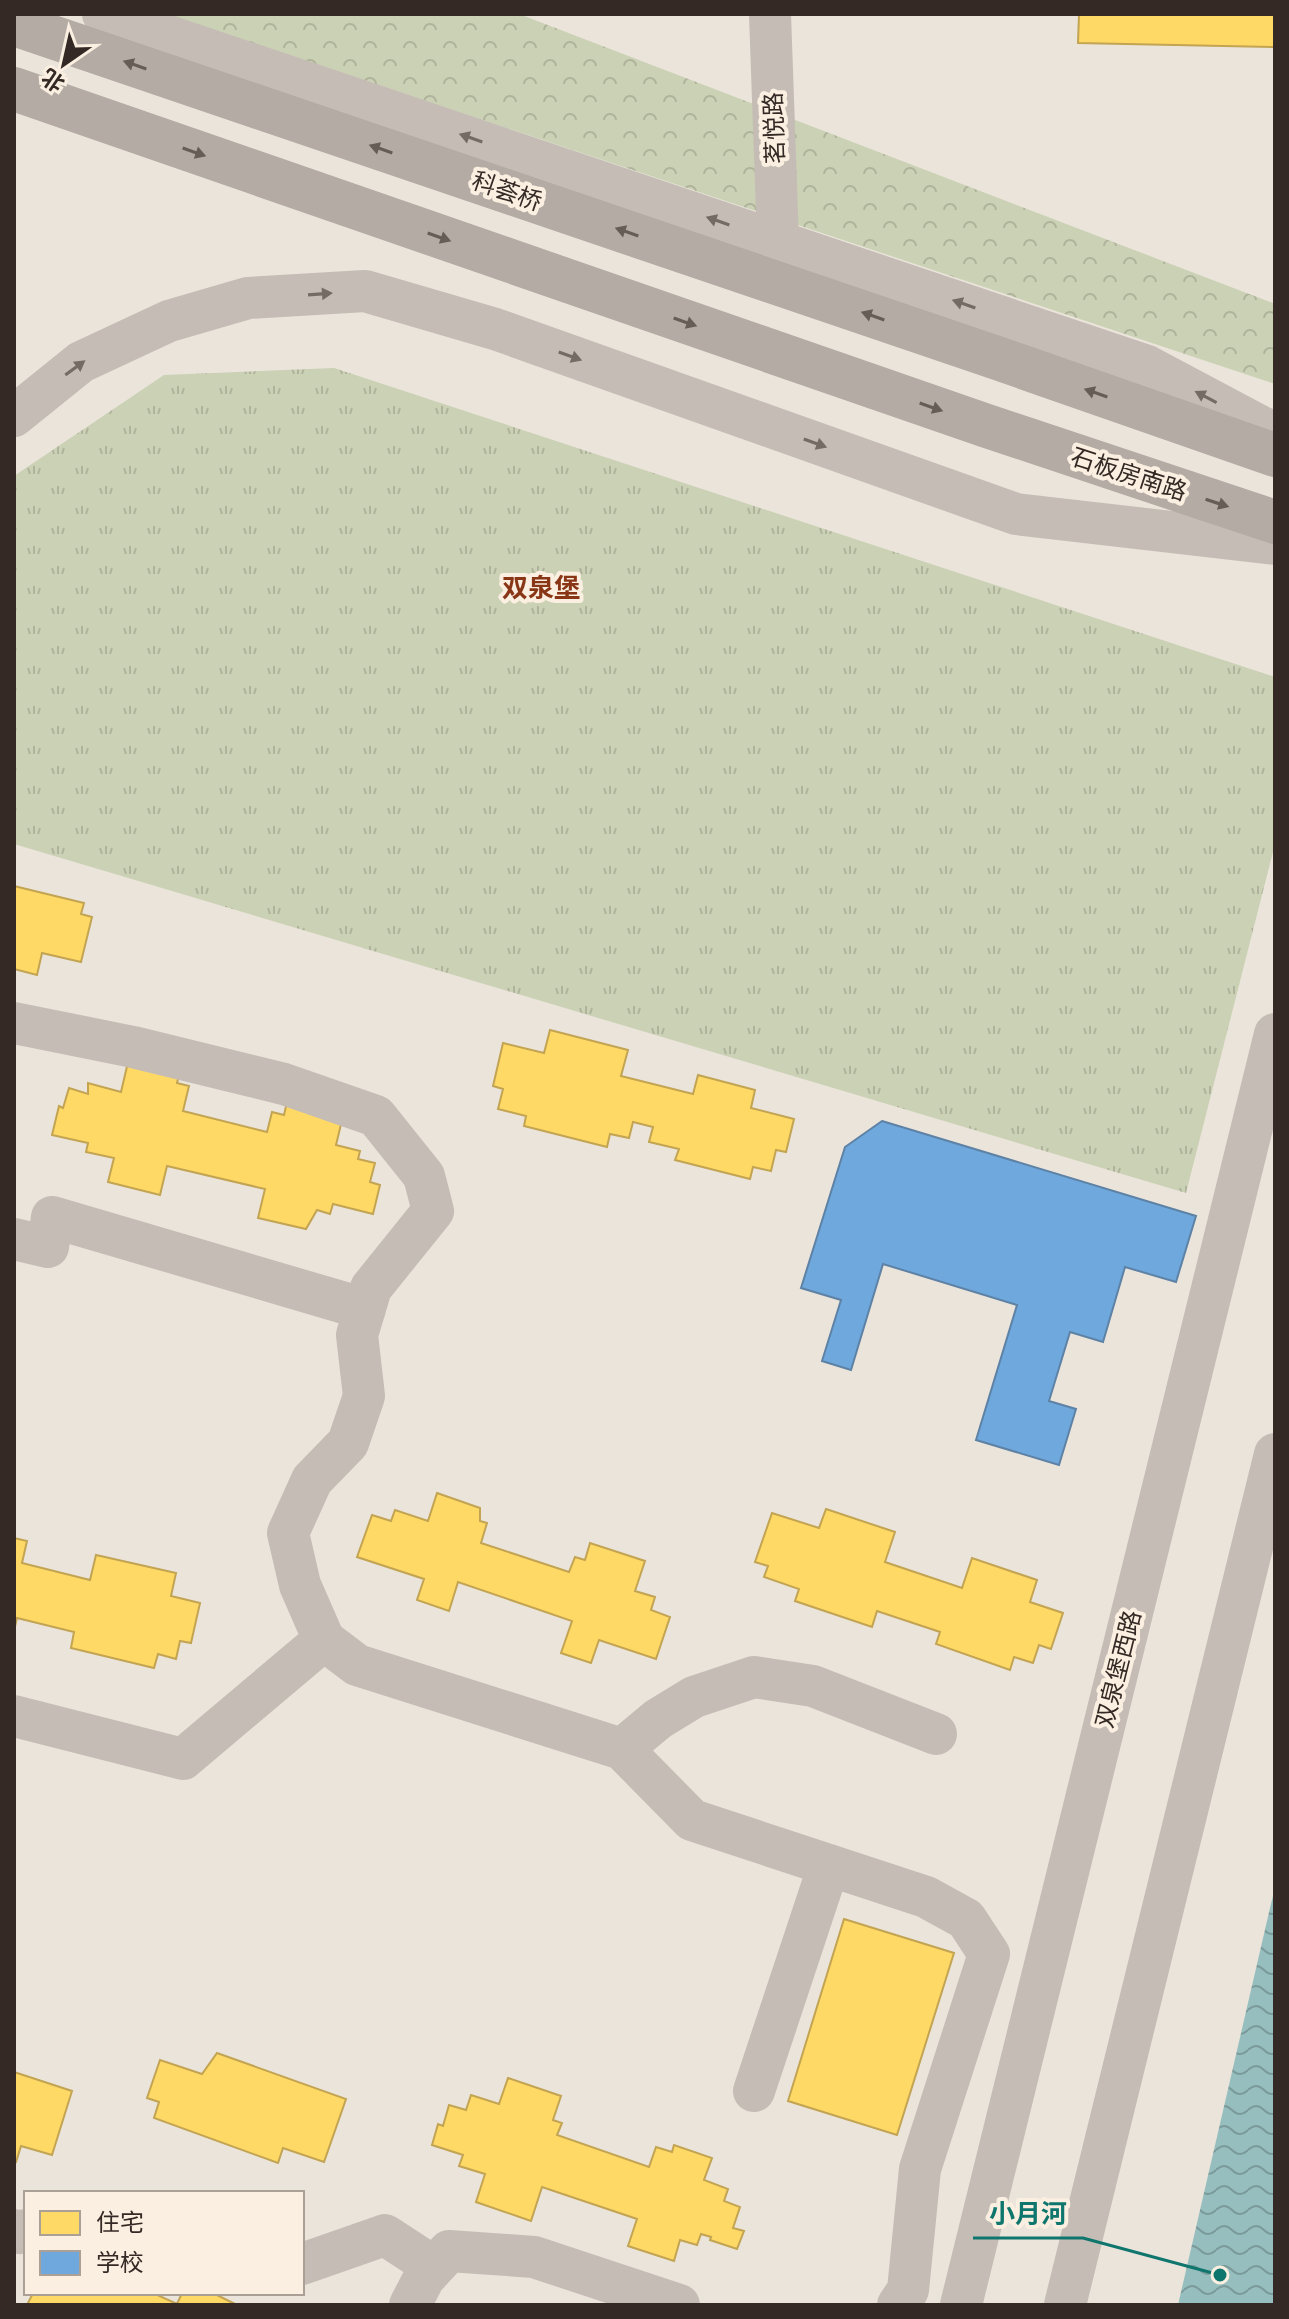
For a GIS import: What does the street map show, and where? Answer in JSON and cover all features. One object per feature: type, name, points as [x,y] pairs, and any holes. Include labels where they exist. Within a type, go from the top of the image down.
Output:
[{"type":"main road","name":"科荟桥","points":[[14,24],[1275,455]]},
{"type":"main road","name":"石板房南路","points":[[14,89],[984,425],[1275,522]]},
{"type":"street","points":[[103,14],[1147,366],[1275,434]]},
{"type":"street","name":"茗悦路","points":[[770,14],[778,241]]},
{"type":"street","points":[[14,416],[81,362],[169,321],[248,298],[365,291],[495,329],[1016,514],[1275,544]]},
{"type":"street","points":[[14,1023],[133,1047],[284,1084],[376,1116],[424,1176],[433,1211],[371,1288],[357,1335],[364,1396],[348,1443],[312,1480],[288,1533],[300,1585],[324,1640],[357,1665],[622,1749],[692,1820],[926,1897],[966,1919],[989,1954],[920,2169],[908,2290],[898,2305]]},
{"type":"street","name":"双泉堡西路","points":[[961,2305],[1275,1034]]},
{"type":"street","points":[[14,1239],[48,1247],[52,1217],[365,1309]]},
{"type":"street","points":[[1065,2305],[1275,1454]]},
{"type":"street","points":[[14,1716],[183,1759],[324,1640]]},
{"type":"street","points":[[622,1749],[658,1719],[694,1697],[754,1677],[813,1686],[936,1734]]},
{"type":"street","points":[[754,2091],[829,1865]]},
{"type":"street","points":[[304,2263],[385,2235],[434,2267]]},
{"type":"street","points":[[410,2305],[424,2278],[449,2251],[534,2257],[679,2305]]},
{"type":"green space","points":[[165,14],[519,14],[1275,304],[1275,384]]},
{"type":"green space","points":[[334,368],[1275,677],[1275,844],[1186,1193],[14,844],[14,476],[164,375]]},
{"type":"water","points":[[1275,1888],[1275,2305],[1178,2305],[1270,1908]]},
{"type":"building: 住宅","points":[[1079,14],[1275,14],[1275,47],[1078,43]]},
{"type":"building: 住宅","points":[[14,886],[84,903],[81,914],[92,917],[81,962],[42,953],[37,975],[14,969]]},
{"type":"building: 住宅","points":[[550,1030],[628,1050],[621,1076],[693,1094],[698,1075],[755,1090],[751,1108],[794,1119],[786,1152],[776,1150],[771,1171],[753,1167],[750,1179],[675,1160],[679,1149],[649,1142],[653,1127],[633,1122],[629,1138],[610,1134],[607,1147],[524,1126],[526,1116],[498,1109],[503,1089],[493,1086],[503,1043],[544,1053]]},
{"type":"building: 住宅","points":[[128,1062],[179,1075],[177,1083],[189,1086],[183,1111],[267,1132],[272,1112],[284,1115],[287,1102],[343,1116],[336,1145],[360,1151],[358,1159],[375,1163],[370,1182],[380,1185],[373,1214],[333,1204],[330,1214],[317,1210],[306,1229],[258,1218],[265,1189],[167,1166],[160,1195],[108,1182],[114,1158],[86,1152],[88,1143],[52,1135],[59,1106],[63,1108],[69,1088],[88,1094],[88,1083],[121,1092]]},
{"type":"building: 住宅","points":[[437,1493],[480,1508],[480,1521],[487,1523],[481,1543],[569,1572],[575,1557],[585,1560],[590,1543],[645,1561],[635,1591],[655,1597],[651,1610],[670,1617],[656,1659],[599,1640],[591,1663],[561,1653],[572,1621],[458,1582],[449,1611],[417,1600],[424,1579],[357,1557],[372,1515],[391,1521],[395,1510],[428,1521]]},
{"type":"building: 住宅","points":[[826,1509],[895,1532],[885,1562],[962,1588],[972,1558],[1037,1580],[1030,1602],[1063,1613],[1051,1649],[1039,1645],[1033,1663],[1014,1657],[1010,1670],[936,1644],[940,1632],[877,1611],[872,1627],[795,1601],[799,1589],[764,1577],[768,1566],[755,1562],[772,1513],[819,1528]]},
{"type":"building: 住宅","points":[[14,1538],[27,1541],[22,1563],[90,1580],[96,1555],[176,1573],[171,1596],[200,1603],[191,1643],[180,1641],[176,1659],[158,1654],[154,1668],[71,1648],[74,1632],[17,1618],[14,1631]]},
{"type":"building: 住宅","points":[[844,1919],[954,1953],[897,2135],[788,2101]]},
{"type":"building: 住宅","points":[[217,2053],[346,2099],[324,2162],[283,2148],[278,2163],[154,2118],[159,2102],[147,2098],[160,2060],[202,2074]]},
{"type":"building: 住宅","points":[[14,2072],[72,2091],[52,2155],[21,2146],[14,2161]]},
{"type":"building: 住宅","points":[[508,2078],[561,2096],[553,2120],[562,2123],[557,2135],[649,2167],[656,2147],[672,2152],[674,2145],[712,2158],[704,2180],[728,2189],[724,2201],[740,2207],[733,2228],[744,2231],[737,2249],[701,2234],[697,2245],[680,2240],[674,2261],[628,2246],[637,2219],[542,2187],[531,2221],[476,2202],[485,2174],[459,2166],[463,2155],[432,2145],[438,2124],[443,2126],[449,2105],[466,2110],[471,2095],[499,2104]]},
{"type":"building: 住宅","points":[[32,2295],[157,2295],[177,2304],[181,2295],[217,2295],[237,2305],[27,2305]]},
{"type":"building: 学校","points":[[882,1121],[1196,1216],[1176,1282],[1125,1267],[1103,1342],[1070,1332],[1049,1401],[1076,1409],[1059,1465],[976,1440],[1017,1305],[883,1264],[851,1370],[822,1361],[841,1300],[801,1288],[845,1147]]},
{"type":"place","name":"小月河","points":[[1220,2275]]},
{"type":"district","name":"双泉堡","points":[[541,588]]}]
